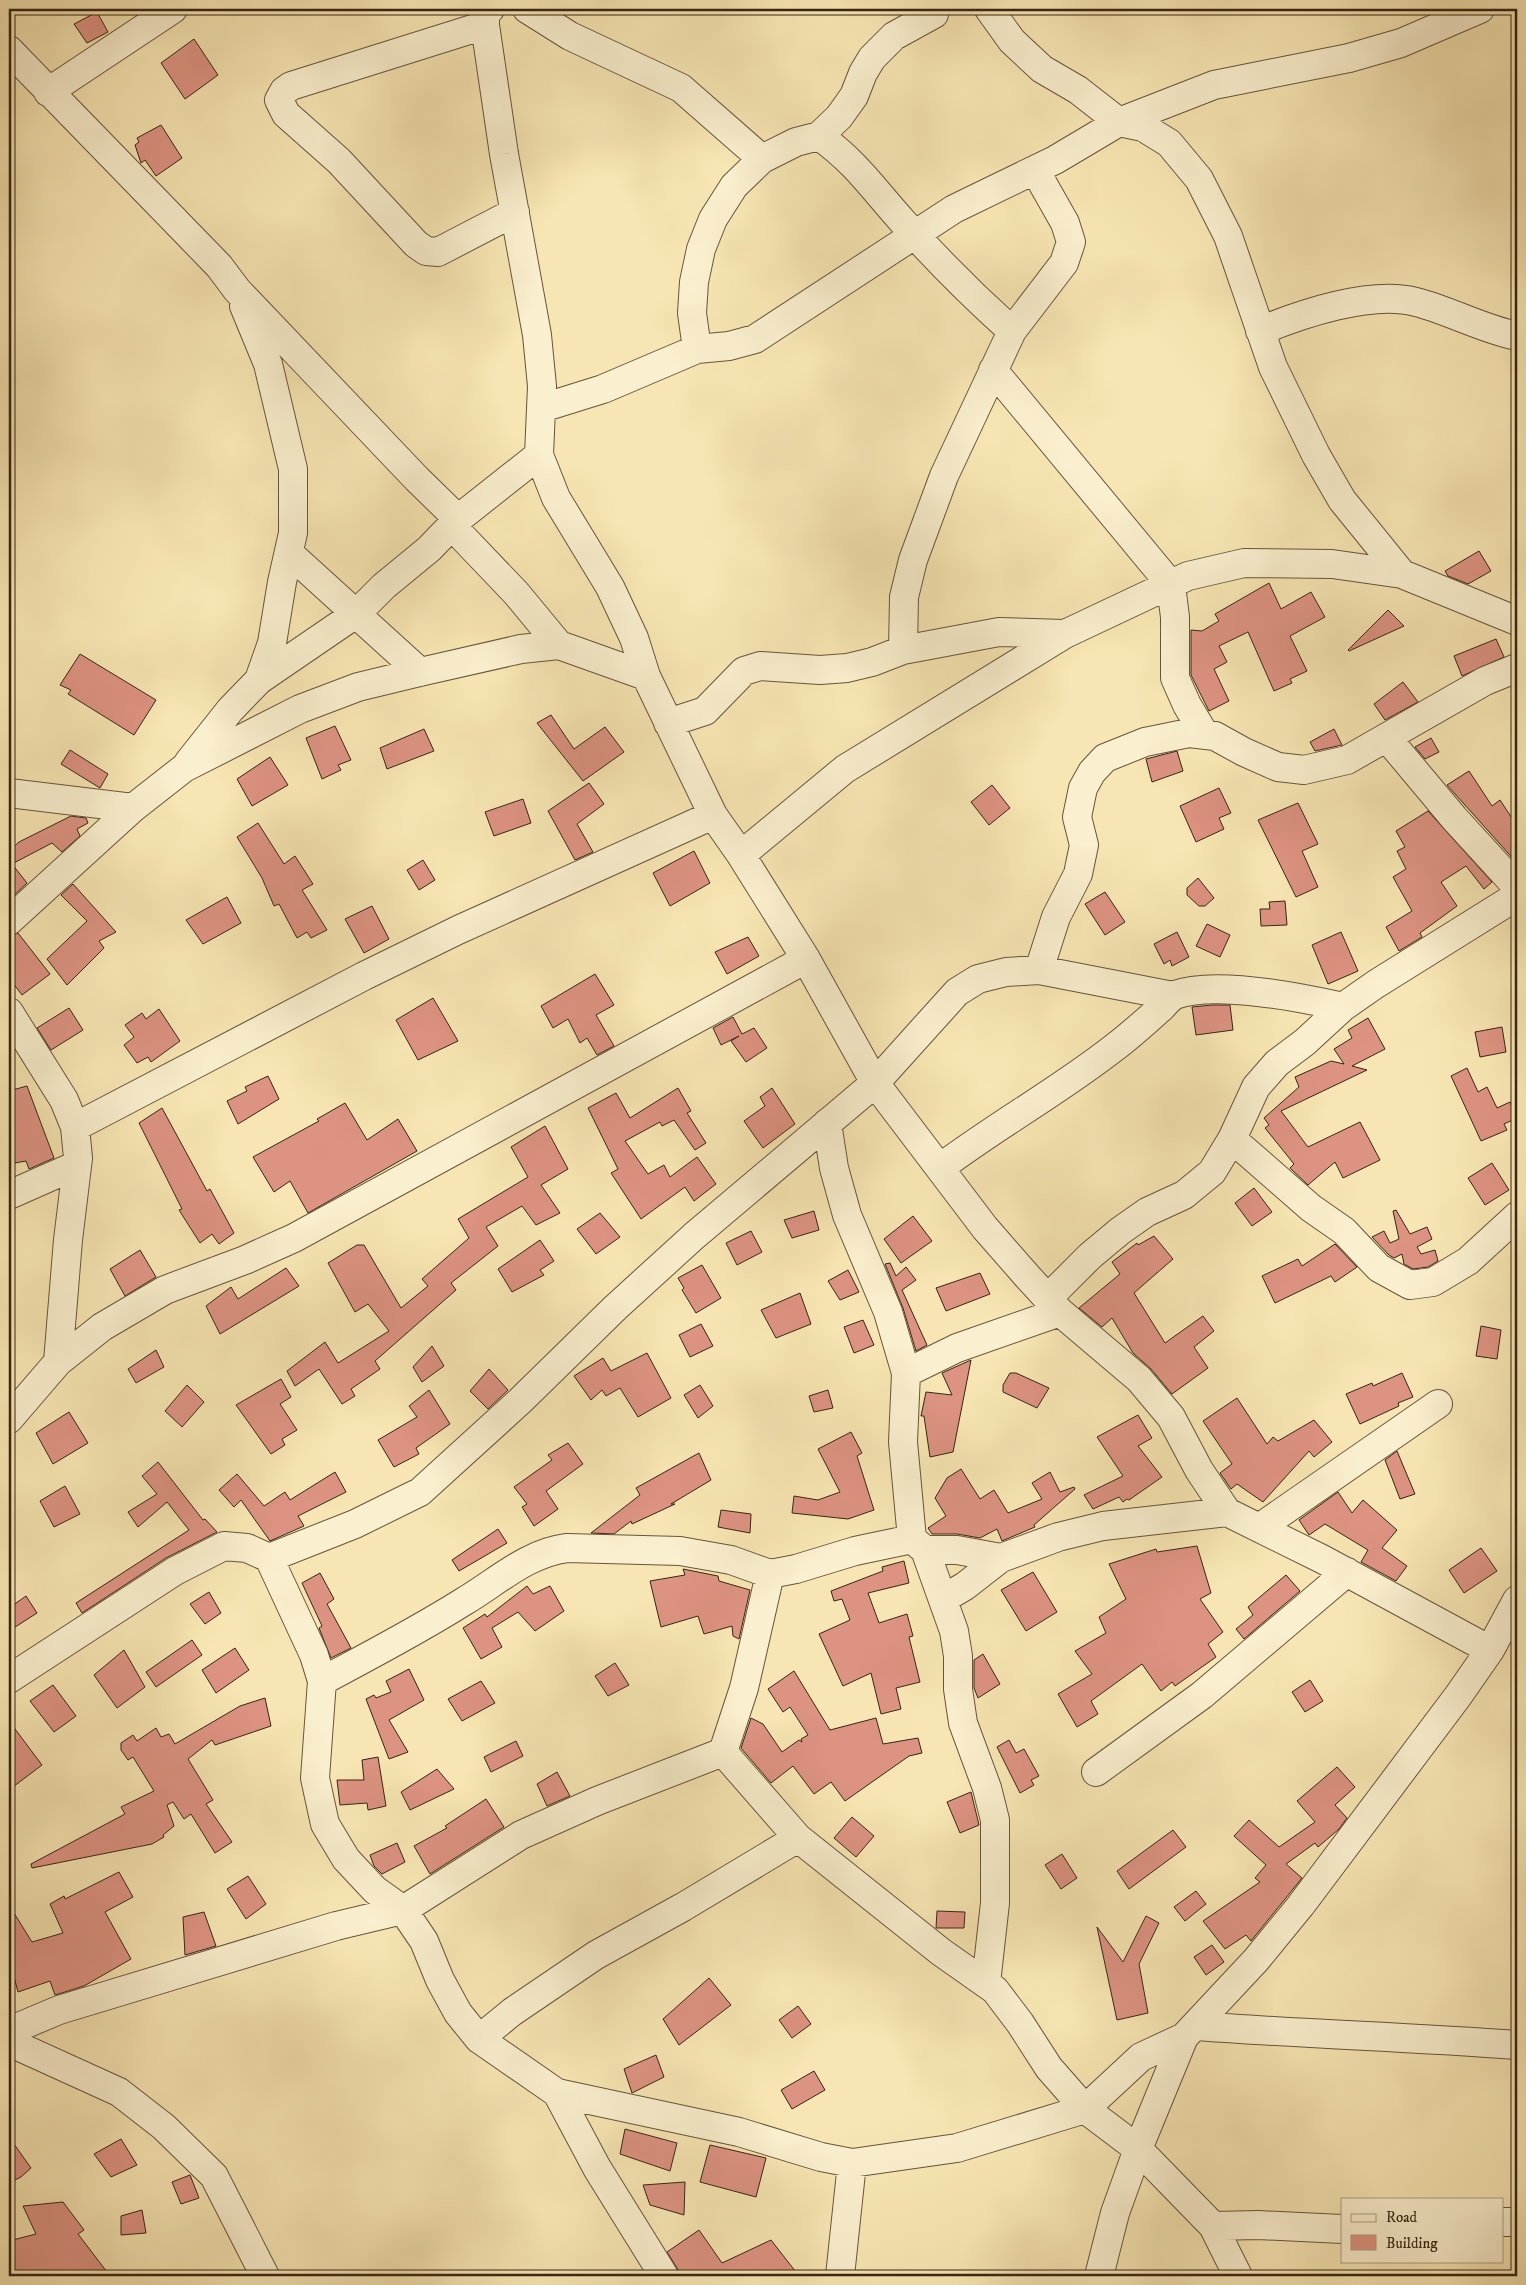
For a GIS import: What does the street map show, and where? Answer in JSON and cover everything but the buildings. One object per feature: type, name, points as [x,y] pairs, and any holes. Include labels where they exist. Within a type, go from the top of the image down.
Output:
[{"type":"street","points":[[48,92],[173,9]]},
{"type":"street","points":[[528,9],[570,36],[680,88],[762,159]]},
{"type":"street","points":[[989,9],[1012,40],[1042,69],[1078,90],[1119,122],[1143,128],[1169,143],[1199,179],[1228,236],[1273,367],[1326,475],[1342,500],[1402,574]]},
{"type":"street","points":[[697,349],[692,313],[694,282],[701,249],[713,219],[734,186],[762,159],[796,142],[819,136],[839,117],[854,96],[863,72],[872,58],[894,36],[932,10]]},
{"type":"street","points":[[542,408],[603,389],[697,349],[729,346],[755,339],[786,321],[954,209],[1035,170],[1119,122],[1214,85],[1349,58],[1401,42],[1469,11]]},
{"type":"street","points":[[515,212],[438,252],[426,251],[416,244],[339,161],[286,114],[279,100],[284,90],[486,14],[515,212],[537,335],[542,408],[539,455],[556,498],[610,587],[634,638],[646,676],[713,815],[741,855],[806,959],[875,1083],[985,1228],[1054,1305],[1146,1386],[1171,1417],[1200,1470],[1227,1512],[1347,1572],[1490,1650]]},
{"type":"street","points":[[9,50],[220,266],[237,290],[417,479],[559,645]]},
{"type":"street","points":[[819,136],[853,162],[914,234],[958,281],[1012,332]]},
{"type":"street","points":[[903,650],[904,597],[913,560],[944,476],[1012,332],[1064,263],[1071,242],[1065,223],[1035,170]]},
{"type":"street","points":[[237,290],[268,364],[294,469],[293,533],[282,582],[272,643],[259,680]]},
{"type":"street","points":[[1260,331],[1298,316],[1384,298],[1414,301],[1501,333],[1517,336]]},
{"type":"street","points":[[993,370],[1171,585],[1175,617],[1175,678],[1187,705],[1205,735]]},
{"type":"street","points":[[184,768],[230,710],[259,680],[357,613],[455,522],[539,455]]},
{"type":"street","points":[[289,553],[420,672]]},
{"type":"street","points":[[741,855],[845,769],[1064,634],[1188,576],[1244,563],[1332,564],[1402,574],[1517,621]]},
{"type":"street","points":[[668,723],[704,711],[744,671],[760,666],[820,670],[846,668],[872,662],[903,650],[999,632],[1064,634]]},
{"type":"street","points":[[9,921],[133,808],[184,768],[300,709],[358,687],[521,648],[559,645],[646,676]]},
{"type":"street","points":[[1039,970],[1056,917],[1078,874],[1084,845],[1077,817],[1083,788],[1092,772],[1105,758],[1145,742],[1189,733],[1215,736],[1244,752],[1278,767],[1304,770],[1348,760],[1485,680],[1517,668]]},
{"type":"street","points":[[1387,738],[1454,818],[1517,887]]},
{"type":"street","points":[[9,793],[133,808]]},
{"type":"street","points":[[75,1127],[381,968],[713,815]]},
{"type":"street","points":[[906,1373],[1054,1305],[1120,1230],[1148,1212],[1184,1195],[1212,1172],[1232,1139],[1256,1086],[1277,1063],[1305,1042],[1343,1007],[1517,896]]},
{"type":"street","points":[[9,1420],[58,1362],[102,1327],[165,1290],[245,1260],[344,1212],[470,1140],[628,1057],[806,959]]},
{"type":"street","points":[[269,1558],[356,1524],[420,1492],[520,1401],[622,1301],[826,1123],[875,1083],[957,992],[978,979],[1006,972],[1039,970],[1173,996],[1192,991],[1215,990],[1281,994],[1343,1007]]},
{"type":"street","points":[[940,1168],[971,1145],[1074,1078],[1116,1046],[1173,996]]},
{"type":"street","points":[[9,1012],[64,1100],[75,1127],[77,1165],[68,1240],[58,1362]]},
{"type":"street","points":[[826,1123],[834,1168],[847,1215],[888,1312],[906,1373],[903,1442],[918,1544],[943,1599],[954,1631],[958,1656],[958,1689],[963,1723],[987,1788],[995,1820],[995,1903],[986,1982]]},
{"type":"street","points":[[1232,1139],[1311,1208],[1344,1231],[1379,1268],[1391,1277],[1410,1285],[1433,1282],[1468,1261],[1517,1216]]},
{"type":"street","points":[[9,1195],[77,1165]]},
{"type":"street","points":[[1259,1528],[1438,1404]]},
{"type":"street","points":[[943,1599],[965,1586],[1001,1558],[1058,1536],[1103,1526],[1227,1512]]},
{"type":"street","points":[[322,1681],[464,1602],[521,1563],[549,1550],[568,1548],[680,1551],[731,1560],[770,1574],[796,1569],[855,1551],[918,1544],[1001,1558]]},
{"type":"street","points":[[9,1679],[176,1570],[224,1546],[248,1548],[269,1558],[314,1654],[322,1681],[315,1778],[325,1824],[346,1860],[375,1890],[403,1910],[424,1941],[440,1980],[458,2013],[479,2039],[557,2093],[739,2132],[821,2157],[852,2163],[957,2148],[1085,2109],[1142,2057],[1190,2032],[1436,2038],[1517,2045]]},
{"type":"street","points":[[1096,1772],[1202,1694],[1347,1572]]},
{"type":"street","points":[[723,1752],[744,1688],[770,1574]]},
{"type":"street","points":[[1099,2276],[1115,2213],[1138,2148],[1190,2032],[1301,1905],[1490,1650],[1516,1610]]},
{"type":"street","points":[[723,1752],[798,1838],[941,1952],[996,1990],[1049,2068],[1085,2109],[1138,2148],[1213,2226],[1238,2276]]},
{"type":"street","points":[[9,2031],[59,2010],[336,1926],[403,1910],[521,1835],[597,1801],[723,1752]]},
{"type":"street","points":[[479,2039],[512,2012],[596,1955],[684,1907],[798,1838]]},
{"type":"street","points":[[9,2042],[119,2092],[164,2126],[214,2176],[265,2276]]},
{"type":"street","points":[[557,2093],[597,2168],[664,2276]]},
{"type":"street","points":[[840,2276],[852,2163]]},
{"type":"street","points":[[1504,2222],[1517,2222]]},
{"type":"street","points":[[1213,2226],[1258,2225],[1341,2230]]}]
